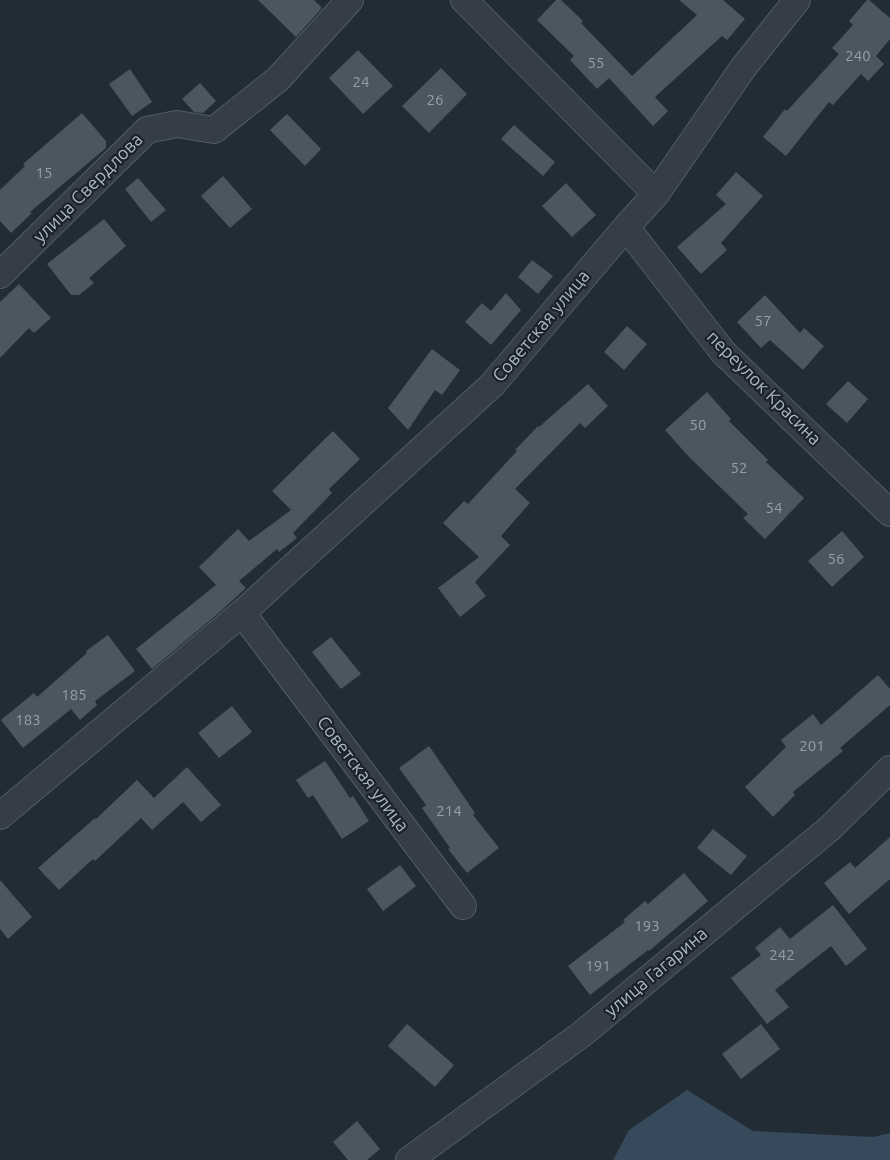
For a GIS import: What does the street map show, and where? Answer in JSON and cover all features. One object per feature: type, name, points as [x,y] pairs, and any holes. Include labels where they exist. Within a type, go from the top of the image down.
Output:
[{"type":"street","name":"улица Свердлова","points":[[0,275],[147,130],[177,124],[214,130],[278,79],[350,0]]},
{"type":"street","points":[[464,0],[656,194]]},
{"type":"street","name":"Советская улица","points":[[0,816],[242,614],[492,385],[656,194],[743,68],[797,0]]},
{"type":"street","name":"переулок Красина","points":[[626,227],[723,352],[890,513]]},
{"type":"street","name":"Советская улица","points":[[242,614],[463,906]]},
{"type":"street","name":"улица Гагарина","points":[[409,1160],[582,1034],[830,828],[890,769]]},
{"type":"water","points":[[687,1090],[753,1131],[873,1137],[890,1133],[890,1160],[613,1160],[629,1130]]},
{"type":"building","points":[[258,0],[314,0],[322,8],[296,37]]},
{"type":"building","points":[[556,0],[561,0],[583,21],[581,23],[632,76],[697,15],[679,0],[723,0],[745,19],[727,40],[722,36],[655,97],[668,111],[653,126],[609,78],[597,89],[570,60],[574,56],[537,20]]},
{"type":"building","points":[[867,0],[890,18],[890,39],[876,56],[884,64],[868,81],[861,74],[833,105],[829,102],[786,156],[763,137],[785,109],[787,111],[839,54],[832,48],[853,25],[849,21]]},
{"type":"building","points":[[358,50],[393,86],[363,114],[329,78]]},
{"type":"building","points":[[441,68],[467,94],[429,133],[402,106]]},
{"type":"building","points":[[130,69],[152,102],[132,116],[109,84]]},
{"type":"building","points":[[200,83],[216,101],[203,113],[194,112],[182,99]]},
{"type":"building","points":[[82,113],[106,141],[106,148],[30,212],[32,213],[11,233],[0,221],[0,190],[25,166],[23,164]]},
{"type":"building","points":[[287,114],[321,149],[305,166],[270,130]]},
{"type":"building","points":[[514,125],[555,162],[543,176],[501,139]]},
{"type":"building","points":[[736,172],[763,196],[721,243],[727,250],[701,274],[677,247],[726,204],[716,195]]},
{"type":"building","points":[[223,176],[252,209],[230,228],[201,196]]},
{"type":"building","points":[[138,178],[166,210],[151,222],[125,189]]},
{"type":"building","points":[[566,183],[596,215],[572,237],[542,206]]},
{"type":"building","points":[[104,219],[126,246],[89,278],[94,283],[79,295],[71,295],[47,264]]},
{"type":"building","points":[[532,260],[553,276],[538,294],[518,277]]},
{"type":"building","points":[[19,284],[51,318],[34,333],[29,328],[0,358],[0,302]]},
{"type":"building","points":[[506,293],[521,310],[491,345],[465,322],[482,303],[491,311]]},
{"type":"building","points":[[765,295],[800,333],[804,328],[824,346],[803,370],[770,340],[761,348],[737,322]]},
{"type":"building","points":[[627,326],[647,344],[624,370],[604,352]]},
{"type":"building","points":[[432,349],[460,370],[442,395],[435,390],[408,430],[388,408]]},
{"type":"building","points":[[848,381],[868,399],[847,423],[826,404]]},
{"type":"building","points":[[588,384],[608,406],[585,428],[580,423],[515,489],[530,503],[501,536],[510,545],[475,582],[486,596],[460,617],[438,588],[479,557],[443,523],[464,501],[468,504],[538,426]]},
{"type":"building","points":[[707,392],[731,419],[729,421],[768,460],[766,462],[804,498],[765,539],[743,518],[748,514],[689,457],[665,430]]},
{"type":"building","points":[[333,431],[360,459],[329,489],[332,493],[293,533],[297,538],[279,552],[277,549],[239,581],[246,588],[152,669],[136,649],[216,585],[199,567],[238,529],[249,541],[291,510],[272,491]]},
{"type":"building","points":[[842,531],[864,557],[832,587],[808,561]]},
{"type":"building","points":[[108,635],[135,671],[95,701],[97,705],[80,720],[71,709],[23,748],[1,720],[34,693],[37,697],[87,653],[86,651]]},
{"type":"building","points":[[331,637],[361,674],[341,689],[312,652]]},
{"type":"building","points":[[878,675],[890,689],[890,705],[840,748],[843,751],[793,792],[795,795],[773,817],[745,787],[786,747],[781,740],[813,714],[821,725]]},
{"type":"building","points":[[232,706],[252,732],[219,758],[198,733]]},
{"type":"building","points":[[429,746],[475,813],[473,815],[499,848],[467,873],[448,849],[450,848],[422,808],[426,805],[399,768]]},
{"type":"building","points":[[325,761],[350,798],[353,796],[369,821],[342,839],[313,795],[308,798],[296,780]]},
{"type":"building","points":[[187,767],[221,805],[201,822],[183,802],[152,830],[141,818],[95,861],[93,859],[59,890],[38,868],[96,819],[137,780],[154,798]]},
{"type":"building","points":[[713,829],[747,856],[731,875],[697,848]]},
{"type":"building","points":[[890,837],[890,879],[849,914],[824,883],[850,862],[855,868]]},
{"type":"building","points":[[400,865],[416,886],[383,911],[367,889]]},
{"type":"building","points":[[684,873],[708,901],[649,951],[590,995],[568,966],[625,922],[623,920],[645,901],[648,904]]},
{"type":"building","points":[[0,880],[32,917],[8,939],[0,929]]},
{"type":"building","points":[[833,905],[867,949],[846,966],[831,946],[775,990],[789,1007],[767,1024],[731,978],[761,955],[755,948],[780,927],[790,939]]},
{"type":"building","points":[[407,1024],[454,1065],[435,1087],[388,1046]]},
{"type":"building","points":[[761,1024],[780,1049],[741,1079],[722,1054]]},
{"type":"building","points":[[357,1121],[380,1149],[367,1160],[348,1160],[333,1142]]}]
